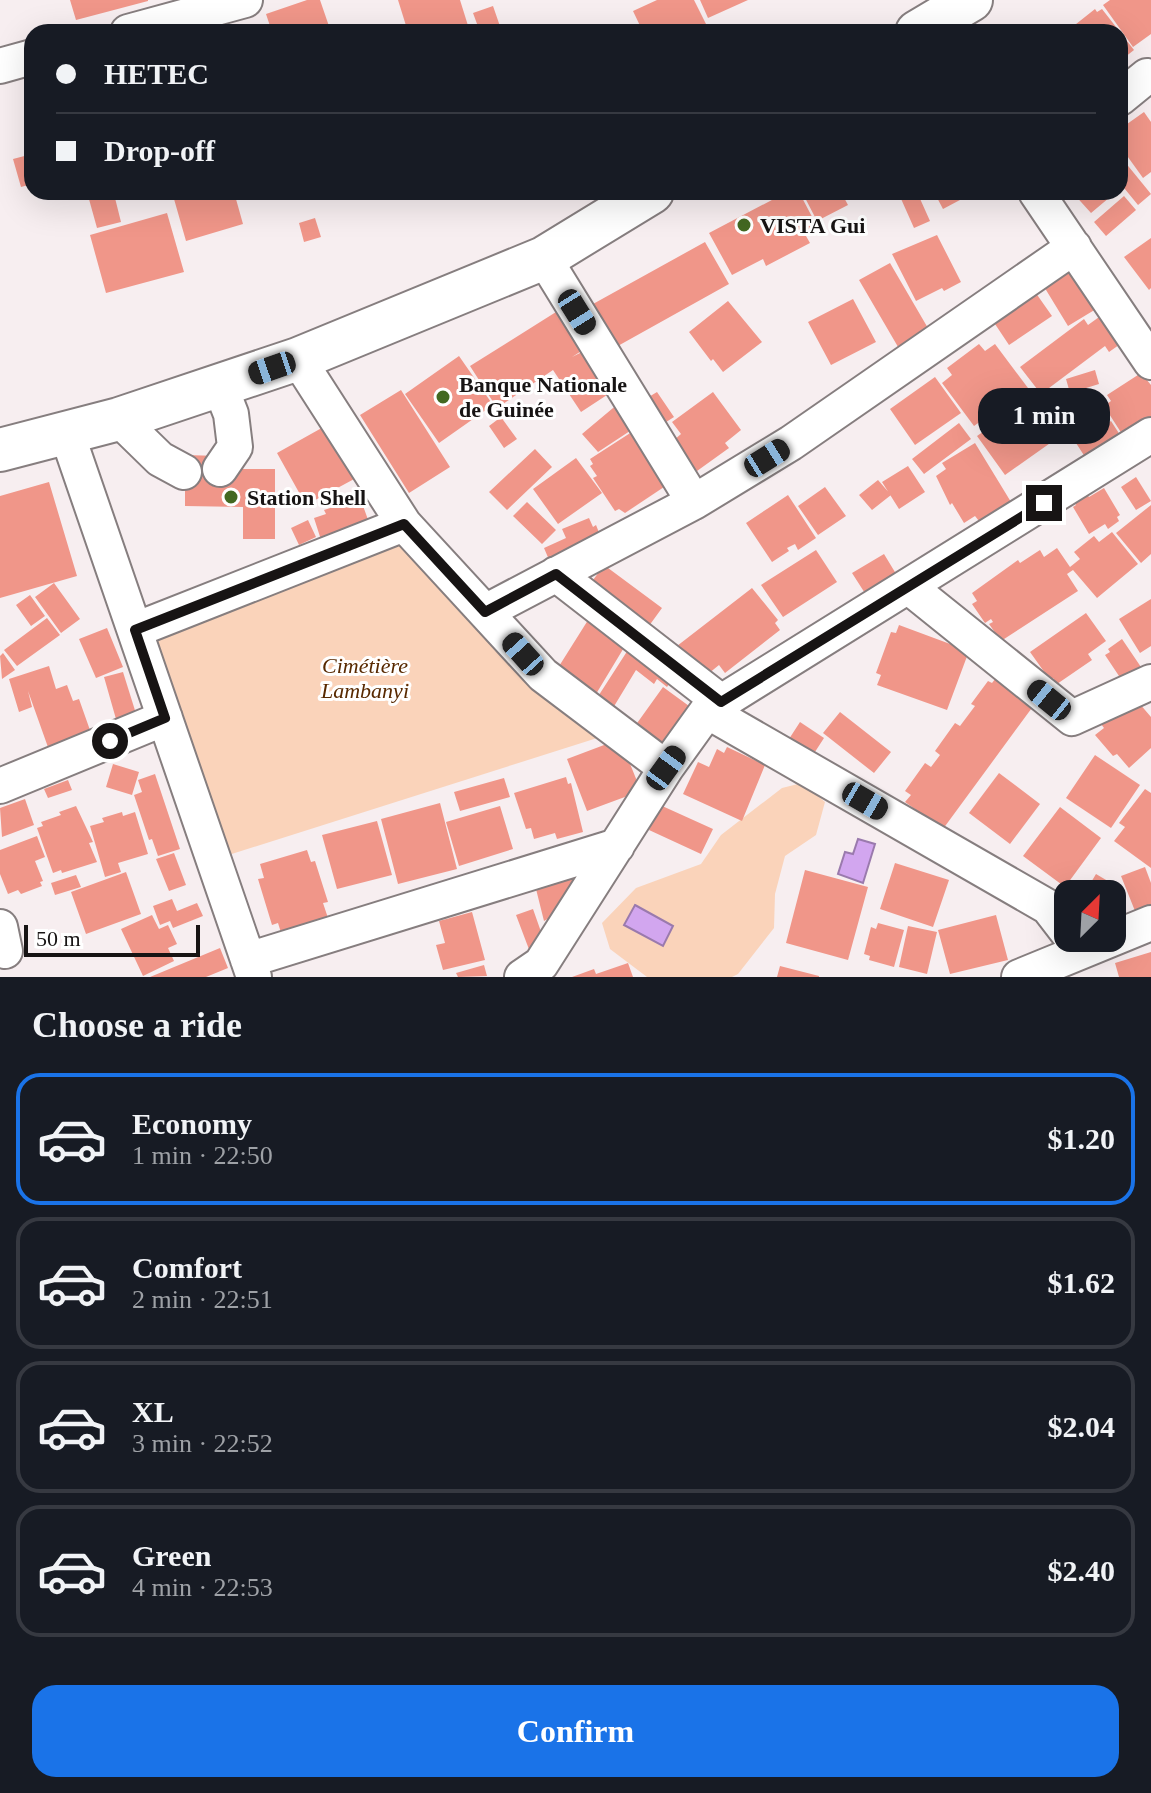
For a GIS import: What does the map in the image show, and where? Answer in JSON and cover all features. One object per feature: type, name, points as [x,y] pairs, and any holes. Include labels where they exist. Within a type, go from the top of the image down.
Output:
[{"type":"main road","points":[[0,450],[119,419],[298,359],[544,258],[639,200]]},
{"type":"street","points":[[150,24],[198,6],[245,0]]},
{"type":"street","points":[[0,66],[24,59]]},
{"type":"street","points":[[1128,91],[1147,76]]},
{"type":"street","points":[[1042,200],[1151,362]]},
{"type":"street","points":[[485,612],[694,502],[791,443],[1074,247]]},
{"type":"street","points":[[544,258],[694,502]]},
{"type":"street","points":[[298,359],[404,524],[543,675],[666,768]]},
{"type":"street","points":[[220,386],[231,414],[235,447],[220,469]]},
{"type":"street","points":[[119,419],[160,459],[184,472]]},
{"type":"street","points":[[67,434],[251,969],[617,846]]},
{"type":"street","points":[[522,977],[541,964],[666,768],[714,706],[1151,435]]},
{"type":"street","points":[[135,630],[404,524]]},
{"type":"street","points":[[556,574],[714,706],[1048,907],[1054,916]]},
{"type":"street","points":[[909,587],[1072,718],[1151,682]]},
{"type":"street","points":[[0,786],[165,718]]},
{"type":"street","points":[[1126,932],[1151,923]]},
{"type":"street","points":[[1019,977],[1074,952]]},
{"type":"green space","name":"Cimétière Lambanyi","points":[[404,524],[613,733],[216,859],[135,631]]},
{"type":"green space","points":[[802,783],[825,802],[816,835],[785,856],[775,894],[774,928],[738,974],[732,977],[647,977],[610,949],[602,923],[636,888],[701,864],[721,835],[782,788]]},
{"type":"shaded area","points":[[858,839],[875,844],[863,883],[838,874],[845,852],[853,854]]},
{"type":"shaded area","points":[[635,905],[673,926],[663,946],[624,925]]},
{"type":"building","points":[[70,0],[148,0],[148,1],[76,20]]},
{"type":"building","points":[[307,0],[320,0],[328,24],[269,24],[266,14]]},
{"type":"building","points":[[398,0],[460,0],[468,24],[406,24]]},
{"type":"building","points":[[657,0],[694,0],[706,24],[639,24],[633,11]]},
{"type":"building","points":[[700,0],[748,0],[708,18]]},
{"type":"building","points":[[1110,0],[1151,0],[1151,34],[1133,47],[1128,40],[1128,24],[1117,24],[1103,5]]},
{"type":"building","points":[[493,6],[499,24],[477,24],[473,13]]},
{"type":"building","points":[[1095,9],[1097,12],[1102,9],[1114,24],[1076,24]]},
{"type":"building","points":[[1144,112],[1151,122],[1151,172],[1143,178],[1128,157],[1128,123]]},
{"type":"building","points":[[24,156],[24,186],[21,187],[13,159]]},
{"type":"building","points":[[1128,166],[1151,194],[1138,205],[1128,193]]},
{"type":"building","points":[[89,200],[116,200],[121,222],[97,228]]},
{"type":"building","points":[[174,200],[236,200],[243,224],[186,241]]},
{"type":"building","points":[[772,200],[803,200],[819,230],[806,236],[810,243],[766,266],[763,259],[732,275],[709,233]]},
{"type":"building","points":[[806,200],[845,200],[848,205],[817,221]]},
{"type":"building","points":[[902,200],[921,200],[930,221],[914,228]]},
{"type":"building","points":[[938,200],[960,200],[943,209]]},
{"type":"building","points":[[1079,200],[1106,200],[1091,213]]},
{"type":"building","points":[[1119,200],[1127,200],[1136,210],[1106,236],[1094,222]]},
{"type":"building","points":[[167,213],[184,272],[106,293],[90,235]]},
{"type":"building","points":[[315,218],[321,237],[304,242],[299,223]]},
{"type":"building","points":[[937,235],[961,282],[916,301],[892,254]]},
{"type":"building","points":[[1151,238],[1151,288],[1149,290],[1124,257]]},
{"type":"building","points":[[705,242],[729,284],[616,347],[593,304]]},
{"type":"building","points":[[890,263],[932,335],[901,352],[859,280]]},
{"type":"building","points":[[1075,265],[1101,306],[1068,326],[1043,285]]},
{"type":"building","points":[[1033,289],[1052,316],[1009,345],[991,318]]},
{"type":"building","points":[[853,299],[876,342],[831,365],[808,322]]},
{"type":"building","points":[[728,301],[762,342],[723,372],[689,332]]},
{"type":"building","points":[[556,312],[583,350],[572,357],[582,352],[610,393],[581,412],[553,370],[497,408],[470,366]]},
{"type":"building","points":[[1106,312],[1126,340],[1109,352],[1105,346],[1041,394],[1020,367],[1084,319],[1088,325]]},
{"type":"building","points":[[979,344],[985,351],[995,344],[1028,388],[974,426],[942,383],[952,375],[947,368]]},
{"type":"building","points":[[459,356],[493,405],[439,443],[405,394]]},
{"type":"building","points":[[1095,370],[1099,384],[1070,393],[1066,379]]},
{"type":"building","points":[[1141,373],[1151,385],[1151,416],[1122,434],[1104,406],[1111,401],[1107,395]]},
{"type":"building","points":[[935,377],[961,413],[915,445],[890,409]]},
{"type":"building","points":[[401,390],[450,467],[409,493],[360,415]]},
{"type":"building","points":[[657,392],[674,417],[660,426],[642,401]]},
{"type":"building","points":[[713,392],[741,430],[725,443],[729,448],[697,471],[674,440],[681,434],[672,422]]},
{"type":"building","points":[[1035,395],[1063,434],[1005,475],[977,436]]},
{"type":"building","points":[[619,403],[636,427],[598,452],[582,434]]},
{"type":"building","points":[[501,417],[517,439],[504,448],[489,426]]},
{"type":"building","points":[[1111,421],[1122,438],[1087,460],[1076,443]]},
{"type":"building","points":[[959,423],[971,439],[924,474],[912,459]]},
{"type":"building","points":[[327,425],[356,478],[306,505],[277,453]]},
{"type":"building","points":[[638,428],[673,481],[625,513],[619,509],[615,511],[593,478],[597,476],[590,466],[593,464],[590,459]]},
{"type":"building","points":[[975,443],[1011,502],[979,521],[975,516],[964,523],[952,503],[950,505],[936,476],[946,469],[942,463]]},
{"type":"building","points":[[535,449],[552,467],[507,510],[489,492]]},
{"type":"building","points":[[185,455],[220,456],[220,469],[275,469],[275,539],[243,539],[243,507],[185,506]]},
{"type":"building","points":[[576,458],[602,493],[558,524],[533,489]]},
{"type":"building","points":[[908,466],[925,492],[899,509],[882,482]]},
{"type":"building","points":[[1136,477],[1151,501],[1136,510],[1121,487]]},
{"type":"building","points":[[878,480],[891,495],[872,510],[859,495]]},
{"type":"building","points":[[49,482],[77,576],[0,598],[0,496]]},
{"type":"building","points":[[825,487],[846,516],[818,535],[798,506]]},
{"type":"building","points":[[1104,488],[1120,515],[1117,517],[1119,521],[1108,529],[1105,524],[1089,534],[1073,507],[1076,505],[1073,501],[1086,493],[1089,497]]},
{"type":"building","points":[[788,495],[816,538],[798,550],[795,544],[787,548],[789,551],[772,562],[746,523]]},
{"type":"building","points":[[358,499],[371,528],[322,543],[314,518],[326,514],[324,510]]},
{"type":"building","points":[[527,502],[556,530],[542,544],[513,516]]},
{"type":"building","points":[[1151,505],[1151,554],[1141,563],[1116,533]]},
{"type":"building","points":[[589,518],[593,527],[596,525],[602,540],[550,562],[544,548],[566,538],[562,529]]},
{"type":"building","points":[[308,520],[316,537],[299,545],[291,528]]},
{"type":"building","points":[[1112,532],[1138,564],[1097,598],[1073,570],[1067,574],[1078,591],[1001,641],[989,624],[993,622],[991,619],[985,623],[972,604],[977,601],[972,593],[1018,560],[1020,563],[1040,550],[1044,557],[1057,548],[1070,567],[1080,559],[1074,552],[1094,536],[1099,542]]},
{"type":"building","points":[[816,550],[837,582],[783,617],[761,585]]},
{"type":"building","points":[[884,554],[901,582],[870,601],[852,573]]},
{"type":"building","points":[[604,565],[662,608],[646,630],[588,587]]},
{"type":"building","points":[[54,583],[80,619],[61,633],[35,597]]},
{"type":"building","points":[[752,588],[778,620],[775,623],[780,630],[725,673],[719,665],[703,678],[677,646]]},
{"type":"building","points":[[30,595],[45,616],[31,626],[16,605]]},
{"type":"building","points":[[1151,599],[1151,646],[1140,653],[1119,619]]},
{"type":"building","points":[[595,609],[631,636],[593,699],[556,671]]},
{"type":"building","points":[[1086,613],[1106,641],[1088,654],[1092,660],[1057,684],[1053,678],[1050,680],[1030,652]]},
{"type":"building","points":[[47,618],[60,635],[17,666],[4,650]]},
{"type":"building","points":[[899,625],[969,651],[947,710],[877,685],[881,675],[876,673],[891,632],[896,633]]},
{"type":"building","points":[[107,628],[123,667],[96,678],[79,639]]},
{"type":"building","points":[[635,639],[678,671],[667,687],[657,679],[654,684],[636,670],[613,708],[597,698]]},
{"type":"building","points":[[1122,639],[1143,670],[1123,682],[1105,655]]},
{"type":"building","points":[[3,653],[15,670],[2,679],[0,656]]},
{"type":"building","points":[[49,666],[56,689],[67,685],[73,701],[79,699],[91,733],[49,750],[28,691],[32,707],[19,712],[9,679]]},
{"type":"building","points":[[123,672],[138,720],[118,726],[104,677]]},
{"type":"building","points":[[999,674],[1037,701],[943,829],[905,802],[911,795],[905,791],[925,763],[931,767],[940,755],[935,751],[955,723],[960,726],[988,681],[992,683]]},
{"type":"building","points":[[663,687],[689,706],[661,745],[635,726]]},
{"type":"building","points":[[1126,703],[1139,703],[1151,717],[1151,748],[1129,768],[1117,754],[1113,756],[1095,735],[1104,728],[1101,724]]},
{"type":"building","points":[[840,712],[891,752],[874,773],[823,733]]},
{"type":"building","points":[[800,722],[824,738],[813,755],[789,739]]},
{"type":"building","points":[[620,739],[641,791],[587,811],[567,759]]},
{"type":"building","points":[[727,747],[765,765],[742,821],[683,794],[698,762],[709,767],[717,749],[724,753]]},
{"type":"building","points":[[1095,755],[1140,785],[1111,828],[1066,798]]},
{"type":"building","points":[[113,764],[139,772],[132,795],[106,787]]},
{"type":"building","points":[[999,773],[1040,804],[1010,844],[969,813]]},
{"type":"building","points":[[155,774],[180,849],[158,856],[152,839],[149,840],[134,795],[142,792],[138,780]]},
{"type":"building","points":[[566,777],[568,784],[571,783],[583,832],[557,839],[555,833],[534,839],[531,828],[526,829],[514,793]]},
{"type":"building","points":[[504,778],[510,797],[460,811],[454,792]]},
{"type":"building","points":[[68,780],[72,790],[48,798],[44,789]]},
{"type":"building","points":[[1145,789],[1151,793],[1151,868],[1114,841],[1125,827],[1119,823]]},
{"type":"building","points":[[25,799],[34,825],[2,837],[0,808]]},
{"type":"building","points":[[440,803],[457,869],[398,884],[381,819]]},
{"type":"building","points":[[660,805],[713,829],[701,854],[649,830]]},
{"type":"building","points":[[76,806],[93,842],[89,843],[97,862],[53,873],[37,828],[43,826],[41,822]]},
{"type":"building","points":[[500,806],[513,849],[459,866],[446,822]]},
{"type":"building","points":[[1060,807],[1101,838],[1070,880],[1056,880],[1023,856]]},
{"type":"building","points":[[122,812],[123,816],[135,812],[148,854],[118,863],[121,872],[105,877],[90,826],[104,822],[102,818]]},
{"type":"building","points":[[377,821],[392,875],[337,889],[322,835]]},
{"type":"building","points":[[37,836],[45,857],[35,861],[42,886],[21,894],[18,890],[8,894],[0,874],[0,850]]},
{"type":"building","points":[[307,850],[311,862],[315,861],[328,902],[323,903],[330,924],[283,939],[278,923],[272,925],[258,879],[264,878],[260,864]]},
{"type":"building","points":[[174,853],[186,885],[169,891],[156,859]]},
{"type":"building","points":[[895,863],[949,880],[933,927],[880,909]]},
{"type":"building","points":[[1145,867],[1151,883],[1151,905],[1135,911],[1126,880],[1121,876]]},
{"type":"building","points":[[805,870],[868,887],[848,960],[786,943]]},
{"type":"building","points":[[126,872],[141,914],[86,934],[71,892]]},
{"type":"building","points":[[583,872],[577,903],[544,921],[535,885]]},
{"type":"building","points":[[1096,874],[1106,880],[1092,880]]},
{"type":"building","points":[[76,875],[81,887],[55,895],[51,883]]},
{"type":"building","points":[[172,899],[177,911],[197,903],[203,916],[173,928],[170,921],[160,925],[153,906]]},
{"type":"building","points":[[533,909],[546,946],[530,952],[516,915]]},
{"type":"building","points":[[472,912],[485,960],[443,970],[436,945],[445,943],[439,921]]},
{"type":"building","points":[[152,915],[159,929],[168,925],[177,944],[168,948],[174,961],[143,976],[121,929]]},
{"type":"building","points":[[996,915],[1008,960],[950,974],[938,930]]},
{"type":"building","points":[[878,923],[904,930],[894,967],[869,960],[870,956],[864,954],[871,927],[876,929]]},
{"type":"building","points":[[908,926],[937,932],[927,974],[899,967]]},
{"type":"building","points":[[220,948],[228,968],[206,977],[150,977]]},
{"type":"building","points":[[1151,952],[1151,977],[1119,977],[1115,963]]},
{"type":"building","points":[[628,963],[633,977],[572,977],[594,969],[596,974]]},
{"type":"building","points":[[484,965],[487,976],[458,977],[456,973]]},
{"type":"building","points":[[780,966],[819,976],[819,977],[777,977]]},
{"type":"place","name":"VISTA Gui","points":[[744,225]]},
{"type":"place","name":"Banque Nationale de Guinée","points":[[443,397]]},
{"type":"place","name":"Station Shell","points":[[231,497]]},
{"type":"route","points":[[110,741],[165,718],[135,630],[404,524],[485,612],[556,574],[721,702],[1044,503]]}]
